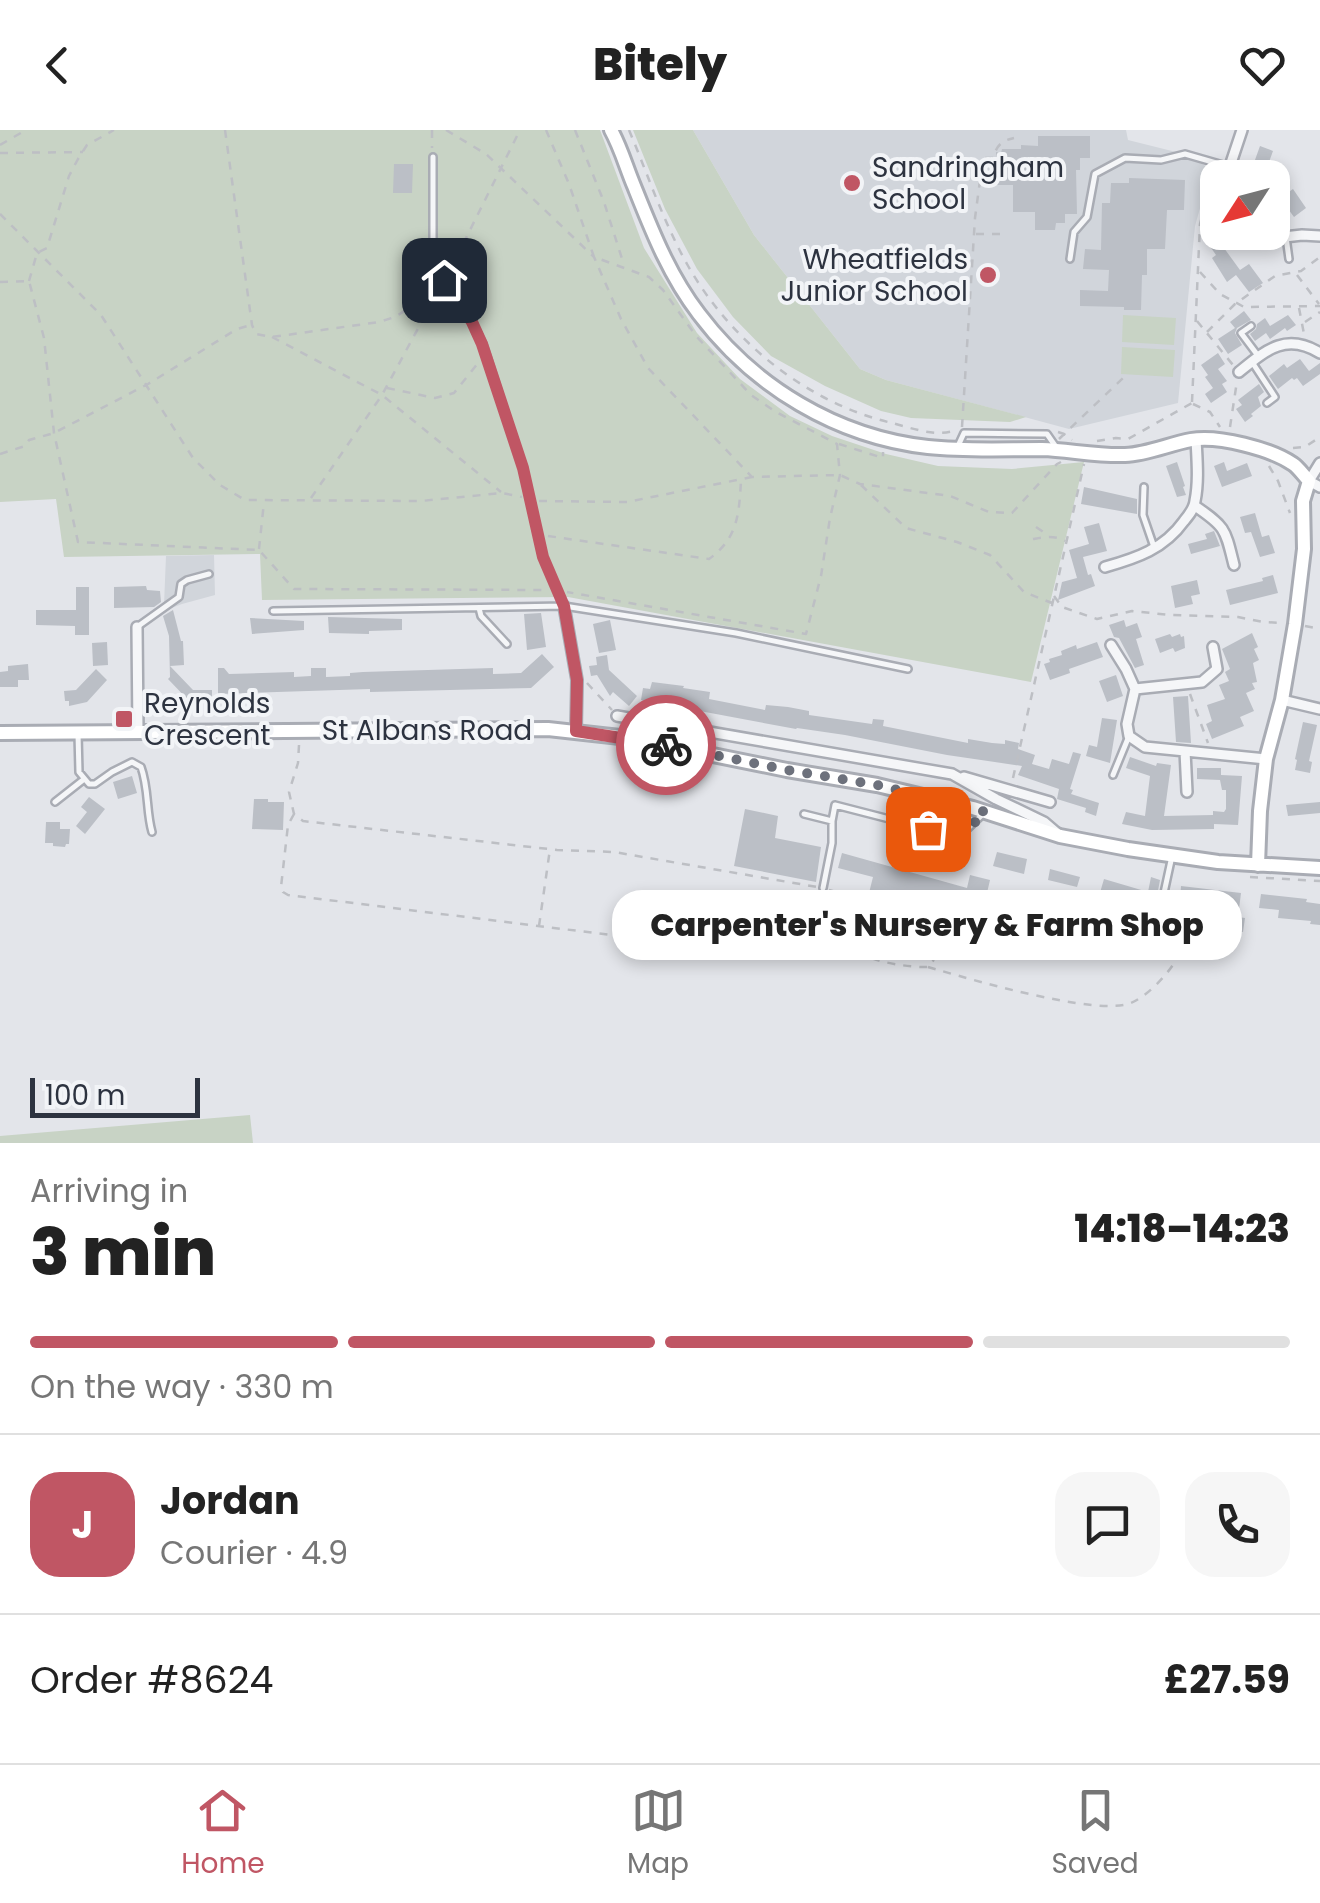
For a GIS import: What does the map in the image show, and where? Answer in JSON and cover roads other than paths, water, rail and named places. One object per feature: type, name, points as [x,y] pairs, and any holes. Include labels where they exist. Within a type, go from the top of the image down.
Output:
[{"type":"main road","points":[[611,130],[660,250],[687,298],[719,338],[765,382],[840,425],[884,440],[929,448],[1057,457],[1127,455],[1196,439],[1229,441],[1293,464],[1314,484],[1304,501],[1304,549],[1295,624],[1282,700],[1266,759],[1258,865]]},
{"type":"main road","name":"St Albans Road","points":[[0,734],[576,731],[877,785],[986,812],[1060,836],[1218,862],[1320,868]]},
{"type":"street","points":[[1233,160],[1242,130]]},
{"type":"street","points":[[1290,237],[1320,236]]},
{"type":"street","points":[[1239,372],[1270,349],[1285,344],[1306,344],[1320,353]]},
{"type":"street","points":[[1105,567],[1155,550],[1174,535],[1195,506],[1196,439]]},
{"type":"street","points":[[1314,484],[1320,463]]},
{"type":"street","points":[[1195,506],[1218,522],[1234,565]]},
{"type":"street","points":[[564,606],[577,680],[576,731]]},
{"type":"street","points":[[137,627],[138,732]]},
{"type":"street","points":[[1111,645],[1134,688],[1127,724],[1129,736],[1145,747],[1266,759]]},
{"type":"street","points":[[1134,688],[1202,682],[1217,669],[1213,647]]},
{"type":"street","points":[[1282,700],[1320,709]]},
{"type":"street","points":[[617,716],[952,774],[1050,802]]},
{"type":"street","points":[[1185,751],[1187,792]]},
{"type":"street","points":[[952,774],[1044,822],[1060,836]]},
{"type":"lane","points":[[1070,259],[1074,232],[1088,218],[1095,174],[1125,158],[1161,160],[1185,154],[1206,160]]},
{"type":"lane","points":[[433,156],[434,246],[444,280],[472,322],[486,354],[523,468],[543,557],[564,606]]},
{"type":"lane","points":[[1287,250],[1288,259]]},
{"type":"lane","points":[[1250,326],[1242,332],[1275,396],[1267,403]]},
{"type":"lane","points":[[1144,487],[1143,515],[1155,550]]},
{"type":"lane","points":[[137,627],[179,597],[181,584],[209,574]]},
{"type":"lane","points":[[272,612],[564,606],[736,633],[908,669]]},
{"type":"lane","points":[[480,608],[481,616],[507,644]]},
{"type":"lane","points":[[78,733],[79,772],[88,784],[95,784],[132,762],[141,767],[152,832]]},
{"type":"lane","points":[[1113,775],[1129,736]]},
{"type":"lane","points":[[55,802],[83,780]]},
{"type":"lane","points":[[822,888],[836,804],[959,837],[986,812]]},
{"type":"lane","points":[[804,814],[832,821]]},
{"type":"lane","points":[[1160,916],[1172,856]]},
{"type":"place","name":"Sandringham School","points":[[852,183]]},
{"type":"place","name":"Wheatfields Junior School","points":[[988,275]]},
{"type":"place","name":"Reynolds Crescent","points":[[124,719]]},
{"type":"place","name":"Carpenter's Nursery & Farm Shop","points":[[928,829]]}]
